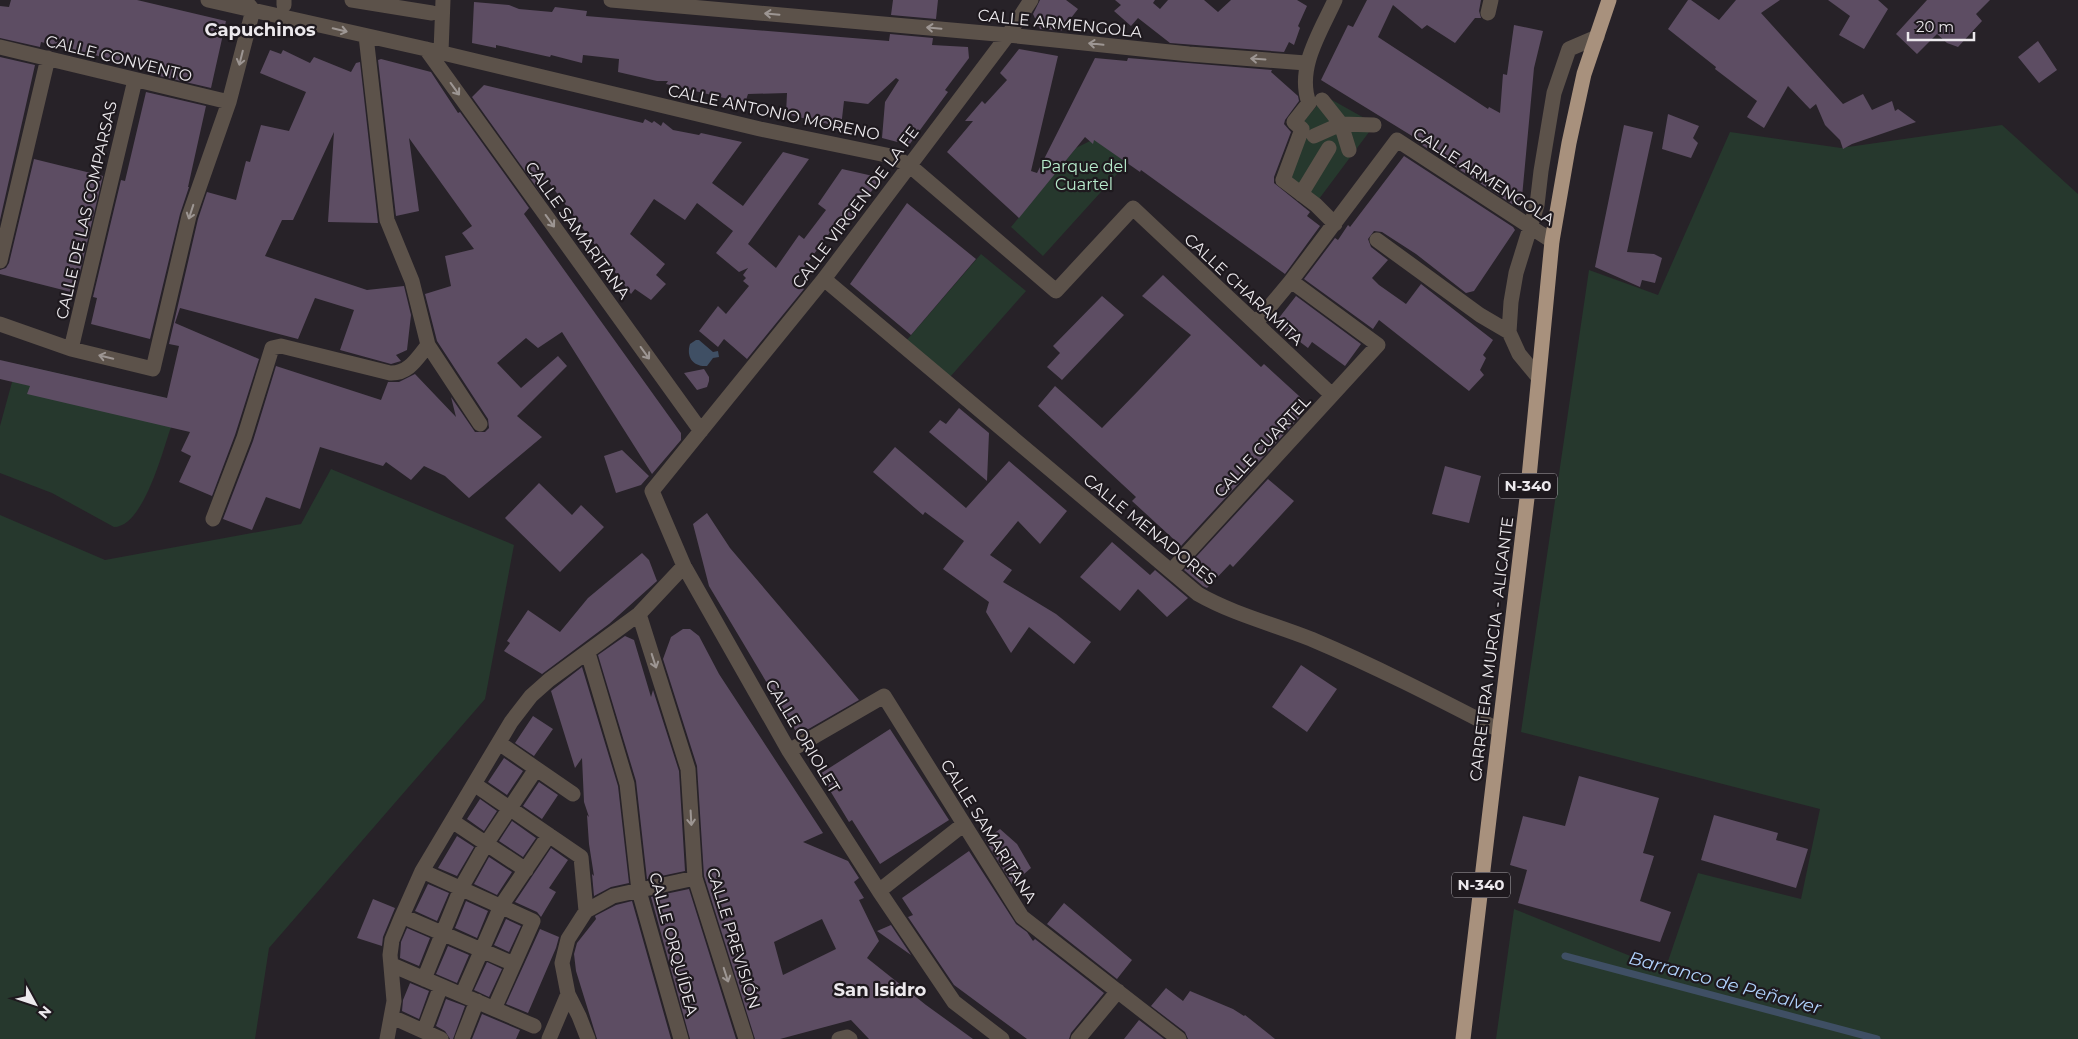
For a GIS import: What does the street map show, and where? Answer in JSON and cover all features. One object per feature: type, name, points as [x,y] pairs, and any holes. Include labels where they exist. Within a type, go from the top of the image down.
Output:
[{"type":"highway","name":"CARRETERA MURCIA - ALICANTE","points":[[1463,1039],[1527,498],[1552,241],[1569,143],[1584,74],[1609,0]]},
{"type":"street","name":"CALLE ANTONIO MORENO","points":[[208,0],[249,5],[366,36],[760,129],[891,156],[909,165],[1056,291],[1133,208]]},
{"type":"street","points":[[352,0],[415,5],[432,13]]},
{"type":"street","points":[[434,51],[443,0]]},
{"type":"street","name":"CALLE ARMENGOLA","points":[[611,0],[1008,34],[1188,54],[1306,63]]},
{"type":"street","name":"CALLE VIRGEN DE LA FE","points":[[701,431],[824,279],[1008,34],[1031,0]]},
{"type":"street","points":[[1256,323],[1335,224],[1314,204],[1283,180],[1302,129],[1294,122],[1309,103],[1306,96],[1306,63],[1335,0]]},
{"type":"street","points":[[0,324],[71,348],[153,369],[189,216],[229,102],[249,5]]},
{"type":"street","points":[[366,36],[387,220],[412,281],[428,345],[480,424]]},
{"type":"street","points":[[1538,377],[1519,354],[1509,332],[1511,302],[1516,273],[1537,204],[1554,93],[1562,68],[1569,49],[1597,37]]},
{"type":"street","name":"CALLE CONVENTO","points":[[0,47],[229,102]]},
{"type":"street","name":"CALLE SAMARITANA","points":[[434,51],[701,431]]},
{"type":"street","points":[[0,261],[48,58]]},
{"type":"street","name":"CALLE DE LAS COMPARSAS","points":[[71,348],[135,80]]},
{"type":"street","points":[[1311,141],[1328,150],[1347,152],[1341,124],[1325,104],[1314,136],[1341,124],[1374,125]]},
{"type":"street","points":[[1301,194],[1328,150],[1341,124]]},
{"type":"street","name":"CALLE ARMENGOLA","points":[[1335,224],[1397,140],[1552,241]]},
{"type":"street","points":[[1314,172],[1314,204]]},
{"type":"street","name":"CALLE CHARAMITA","points":[[1133,208],[1332,395]]},
{"type":"street","points":[[1377,240],[1480,315],[1509,332]]},
{"type":"street","name":"CALLE MENADORES","points":[[824,279],[1198,594],[1225,608],[1310,639],[1386,672],[1499,730]]},
{"type":"street","name":"CALLE CUARTEL","points":[[1171,571],[1378,345],[1291,281]]},
{"type":"street","points":[[213,519],[244,438],[272,348],[281,346],[398,374],[406,371],[428,345]]},
{"type":"street","name":"CALLE ORIOLET","points":[[701,431],[652,491],[684,566],[789,751],[954,1002],[1002,1039]]},
{"type":"street","points":[[387,1039],[394,1001],[390,955],[392,940],[422,871],[512,722],[531,696],[549,680],[639,614],[684,566]]},
{"type":"street","name":"CALLE PREVISIÓN","points":[[639,614],[688,769],[695,878],[746,1039]]},
{"type":"street","name":"CALLE ORQUÍDEA","points":[[588,653],[627,784],[638,891],[681,1039]]},
{"type":"street","name":"CALLE SAMARITANA","points":[[789,751],[884,696],[1022,917],[1179,1039]]},
{"type":"street","points":[[499,743],[574,794]]},
{"type":"street","points":[[424,979],[461,888],[486,844],[536,769]]},
{"type":"street","points":[[474,784],[582,857],[586,911]]},
{"type":"street","points":[[452,821],[526,870]]},
{"type":"street","points":[[880,891],[964,824]]},
{"type":"street","points":[[462,995],[501,906],[548,835]]},
{"type":"street","points":[[422,871],[533,921],[494,1009]]},
{"type":"street","points":[[588,1039],[580,1016],[568,994],[562,963],[568,939],[586,911],[613,896],[695,878]]},
{"type":"street","points":[[402,916],[514,964]]},
{"type":"street","points":[[392,965],[534,1026]]},
{"type":"street","points":[[392,1017],[435,1037],[441,986]]},
{"type":"street","points":[[1078,1039],[1118,992]]},
{"type":"street","points":[[549,1039],[568,994]]},
{"type":"street","points":[[462,1039],[477,1001]]},
{"type":"street","points":[[839,1039],[847,1036],[850,1039]]},
{"type":"green space","points":[[1325,96],[1375,124],[1319,199],[1288,180],[1303,122]]},
{"type":"green space","points":[[2002,125],[2078,194],[2078,1039],[1496,1039],[1514,909],[1665,970],[1698,873],[1801,899],[1820,809],[1521,732],[1589,270],[1658,295],[1730,132],[1841,148]]},
{"type":"green space","name":"Parque del Cuartel","points":[[1094,139],[1128,162],[1043,256],[1011,227],[1076,148]]},
{"type":"green space","points":[[981,254],[1026,291],[950,377],[906,341]]},
{"type":"green space","points":[[17,364],[184,402],[170,430],[150,487],[134,515],[124,524],[114,527],[52,493],[0,473],[0,426]]},
{"type":"green space","points":[[331,469],[514,545],[485,699],[269,948],[255,1039],[0,1039],[0,515],[105,560],[301,524]]},
{"type":"water","points":[[699,340],[713,352],[718,351],[719,357],[713,358],[707,366],[694,363],[690,357],[689,349],[690,344]]},
{"type":"building","points":[[11,0],[137,0],[226,21],[211,88],[151,74],[152,69],[41,42],[40,47],[0,38],[0,6],[9,7]]},
{"type":"building","points":[[893,0],[938,0],[936,19],[891,15]]},
{"type":"building","points":[[1040,0],[1066,0],[1078,9],[1061,31],[1040,29],[1033,14]]},
{"type":"building","points":[[1115,0],[1155,0],[1153,3],[1160,9],[1168,0],[1204,0],[1218,12],[1231,0],[1297,0],[1307,6],[1298,26],[1300,28],[1294,45],[1289,42],[1284,52],[1170,43],[1138,18],[1131,26],[1114,11],[1121,5]]},
{"type":"building","points":[[1367,0],[1481,0],[1479,11],[1481,18],[1475,18],[1455,43],[1427,25],[1422,29],[1393,5],[1378,37],[1488,109],[1489,107],[1500,113],[1503,74],[1507,75],[1514,25],[1543,31],[1534,68],[1522,197],[1512,204],[1416,141],[1417,139],[1321,80],[1348,25],[1353,27]]},
{"type":"building","points":[[1688,0],[1691,0],[1719,20],[1736,0],[1780,0],[1761,13],[1843,104],[1863,94],[1872,110],[1892,101],[1895,111],[1898,109],[1916,122],[1852,144],[1843,149],[1840,140],[1825,125],[1816,104],[1810,109],[1788,86],[1764,128],[1747,117],[1757,101],[1715,69],[1716,67],[1668,29]]},
{"type":"building","points":[[1828,0],[1878,0],[1888,9],[1864,49],[1839,35],[1850,16]]},
{"type":"building","points":[[1927,0],[1990,0],[1976,14],[1982,21],[1958,47],[1947,43],[1937,34],[1917,54],[1896,34]]},
{"type":"building","points":[[474,2],[552,12],[555,7],[587,11],[586,16],[889,41],[890,34],[933,38],[932,45],[968,47],[969,58],[945,90],[948,92],[909,145],[882,138],[885,102],[899,80],[896,78],[868,104],[844,101],[841,127],[786,114],[787,93],[748,94],[745,103],[666,84],[668,81],[657,81],[618,72],[619,59],[583,55],[582,63],[496,45],[496,48],[472,43]]},
{"type":"building","points":[[2038,41],[2057,70],[2039,83],[2018,57]]},
{"type":"building","points":[[1019,49],[1058,56],[1031,171],[1037,173],[1095,58],[1127,61],[1128,58],[1272,70],[1271,72],[1298,96],[1299,101],[1285,120],[1284,124],[1291,132],[1274,177],[1274,183],[1310,212],[1307,216],[1320,226],[1285,274],[1141,170],[1140,172],[1094,140],[1093,144],[1085,137],[1019,218],[947,152],[973,121],[965,121],[982,101],[985,104],[1007,80],[1000,73]]},
{"type":"building","points":[[270,50],[281,54],[283,50],[310,63],[314,57],[351,72],[356,63],[360,62],[378,223],[328,222],[334,132],[293,220],[282,220],[265,256],[367,290],[404,286],[411,315],[407,350],[396,355],[401,361],[391,364],[340,350],[354,310],[315,298],[298,339],[180,308],[175,323],[259,359],[235,435],[212,496],[179,482],[191,456],[181,451],[190,432],[27,394],[30,386],[0,379],[0,360],[167,398],[179,346],[169,344],[198,219],[207,192],[236,200],[246,161],[250,162],[261,125],[289,131],[306,92],[260,73]]},
{"type":"building","points":[[0,57],[35,65],[0,220]]},
{"type":"building","points":[[381,59],[431,72],[458,113],[460,112],[529,208],[524,214],[681,433],[681,440],[652,474],[562,332],[538,348],[526,338],[497,363],[521,388],[558,356],[567,366],[517,416],[542,437],[469,498],[445,476],[424,466],[411,480],[386,462],[383,466],[320,447],[300,509],[266,497],[252,530],[223,519],[253,441],[276,366],[381,400],[388,382],[399,382],[415,374],[456,417],[451,397],[475,432],[485,432],[489,428],[488,419],[437,341],[425,294],[451,286],[445,256],[474,249],[462,233],[472,226],[409,138],[419,211],[396,216],[378,60]]},
{"type":"building","points":[[484,85],[643,123],[645,119],[652,123],[654,121],[661,126],[663,122],[673,130],[699,135],[701,133],[742,142],[712,183],[743,206],[783,152],[809,159],[748,244],[776,268],[799,235],[804,239],[826,210],[818,204],[842,169],[873,176],[877,184],[840,233],[834,227],[794,281],[804,289],[747,359],[724,339],[718,347],[699,331],[718,306],[726,314],[749,286],[743,281],[746,278],[743,275],[748,268],[739,272],[716,253],[733,231],[697,203],[685,220],[654,199],[630,234],[665,264],[656,275],[666,284],[651,300],[635,289],[631,294],[548,181],[540,192],[472,97]]},
{"type":"building","points":[[146,92],[206,106],[189,187],[180,214],[150,339],[91,324],[97,298],[93,297],[121,180],[125,181]]},
{"type":"building","points":[[1668,114],[1699,126],[1693,138],[1698,143],[1691,158],[1662,149]]},
{"type":"building","points":[[1624,125],[1653,132],[1627,252],[1654,254],[1662,258],[1655,283],[1642,280],[1640,287],[1595,267]]},
{"type":"building","points":[[1404,156],[1515,230],[1474,291],[1466,293],[1416,254],[1382,232],[1374,231],[1368,239],[1371,247],[1388,260],[1372,278],[1379,285],[1406,304],[1421,284],[1493,340],[1483,355],[1486,358],[1480,370],[1484,375],[1469,391],[1379,320],[1373,329],[1304,279],[1335,238],[1338,240],[1348,225],[1350,227]]},
{"type":"building","points":[[34,159],[103,176],[75,293],[0,274],[0,270],[6,268],[9,263]]},
{"type":"building","points":[[907,203],[976,259],[911,335],[850,284]]},
{"type":"building","points":[[1163,275],[1261,367],[1264,364],[1310,406],[1181,546],[1132,501],[1136,497],[1038,406],[1055,386],[1102,428],[1139,390],[1191,335],[1142,296]]},
{"type":"building","points":[[1102,296],[1124,315],[1062,380],[1047,367],[1060,353],[1053,346]]},
{"type":"building","points":[[1296,296],[1361,344],[1345,366],[1312,342],[1308,348],[1275,323]]},
{"type":"building","points":[[704,369],[709,377],[707,387],[697,390],[684,373]]},
{"type":"building","points":[[959,408],[989,433],[987,481],[929,432],[940,420],[946,424]]},
{"type":"building","points":[[895,447],[966,508],[1009,461],[1067,511],[1040,544],[1018,521],[990,555],[1012,570],[1003,582],[1056,614],[1091,642],[1074,664],[1029,627],[1011,653],[986,612],[989,602],[943,569],[964,541],[925,512],[923,515],[873,472]]},
{"type":"building","points":[[622,450],[649,476],[641,485],[616,493],[604,456]]},
{"type":"building","points":[[1445,466],[1481,476],[1469,523],[1432,514]]},
{"type":"building","points":[[1268,479],[1294,501],[1233,567],[1230,564],[1207,588],[1203,586],[1184,570]]},
{"type":"building","points":[[539,483],[572,515],[581,505],[604,527],[560,572],[505,518]]},
{"type":"building","points":[[707,513],[730,548],[859,700],[798,735],[709,586],[693,524]]},
{"type":"building","points":[[1112,542],[1150,575],[1155,570],[1188,598],[1167,617],[1138,589],[1120,611],[1080,577]]},
{"type":"building","points":[[642,553],[649,560],[657,581],[609,624],[542,674],[504,651],[510,643],[507,641],[528,610],[560,632],[588,598]]},
{"type":"building","points":[[683,629],[690,629],[699,636],[719,674],[823,833],[803,842],[848,861],[859,878],[854,882],[864,898],[859,900],[879,941],[867,958],[926,1005],[973,1039],[869,1039],[851,1020],[780,1039],[755,1039],[704,876],[697,766],[663,659],[671,637]],"holes":[[[822,919],[836,949],[783,975],[774,942]]]},
{"type":"building","points":[[625,636],[634,640],[651,697],[653,690],[679,771],[685,871],[647,879],[636,781],[598,655]]},
{"type":"building","points":[[1301,665],[1337,689],[1307,732],[1272,707]]},
{"type":"building","points":[[582,667],[618,786],[629,883],[611,887],[594,896],[592,874],[594,876],[587,815],[589,817],[584,802],[582,758],[575,768],[551,691]]},
{"type":"building","points":[[533,716],[553,729],[534,756],[515,743]]},
{"type":"building","points":[[890,729],[949,820],[880,864],[852,820],[849,822],[820,774]]},
{"type":"building","points":[[504,758],[523,771],[507,795],[488,782]]},
{"type":"building","points":[[1579,776],[1659,798],[1643,853],[1654,856],[1640,901],[1671,912],[1660,942],[1518,903],[1527,870],[1510,865],[1523,816],[1565,826]]},
{"type":"building","points":[[539,782],[558,795],[542,819],[523,806]]},
{"type":"building","points":[[480,799],[497,811],[484,831],[467,819]]},
{"type":"building","points":[[1714,815],[1778,833],[1776,840],[1808,849],[1796,888],[1701,860]]},
{"type":"building","points":[[512,821],[536,838],[523,857],[499,841]]},
{"type":"building","points":[[1000,829],[1017,844],[1031,868],[1012,884],[985,840]]},
{"type":"building","points":[[457,836],[474,847],[457,876],[438,868]]},
{"type":"building","points":[[551,848],[568,860],[549,888],[556,892],[541,917],[537,912],[515,902]]},
{"type":"building","points":[[969,851],[1016,924],[1027,932],[1033,941],[1035,939],[1104,993],[1071,1033],[1069,1039],[1027,1039],[954,985],[908,917],[913,915],[902,898]]},
{"type":"building","points":[[489,857],[512,872],[497,895],[474,884]]},
{"type":"building","points":[[428,884],[449,893],[437,921],[415,911]]},
{"type":"building","points":[[689,889],[736,1039],[690,1039],[651,897]]},
{"type":"building","points":[[373,899],[395,908],[383,937],[382,946],[357,938]]},
{"type":"building","points":[[466,901],[488,911],[477,938],[455,928]]},
{"type":"building","points":[[632,901],[671,1039],[597,1039],[576,971],[574,954],[577,943],[596,919],[595,916],[616,905]]},
{"type":"building","points":[[1064,903],[1132,960],[1117,979],[1047,924]]},
{"type":"building","points":[[506,919],[521,926],[509,952],[494,945]]},
{"type":"building","points":[[891,925],[911,955],[877,931]]},
{"type":"building","points":[[407,928],[430,938],[419,966],[400,958],[401,942]]},
{"type":"building","points":[[540,929],[559,937],[528,1013],[506,1004]]},
{"type":"building","points":[[448,946],[469,955],[457,983],[436,974]]},
{"type":"building","points":[[487,962],[502,969],[489,997],[474,990]]},
{"type":"building","points":[[410,983],[429,991],[419,1019],[402,1011],[403,1000]]},
{"type":"building","points":[[1166,988],[1183,1001],[1190,991],[1233,1009],[1245,1015],[1275,1039],[1188,1039],[1185,1032],[1151,1006]]},
{"type":"building","points":[[446,999],[465,1006],[453,1039],[450,1039],[445,1031],[436,1026]]},
{"type":"building","points":[[482,1014],[520,1030],[516,1039],[472,1039]]},
{"type":"building","points":[[1139,1020],[1164,1039],[1124,1039]]},
{"type":"waterway","name":"Barranco de Peñalver","points":[[1565,956],[1877,1039]]},
{"type":"district","name":"Capuchinos","points":[[260,30]]},
{"type":"district","name":"San Isidro","points":[[880,990]]}]
